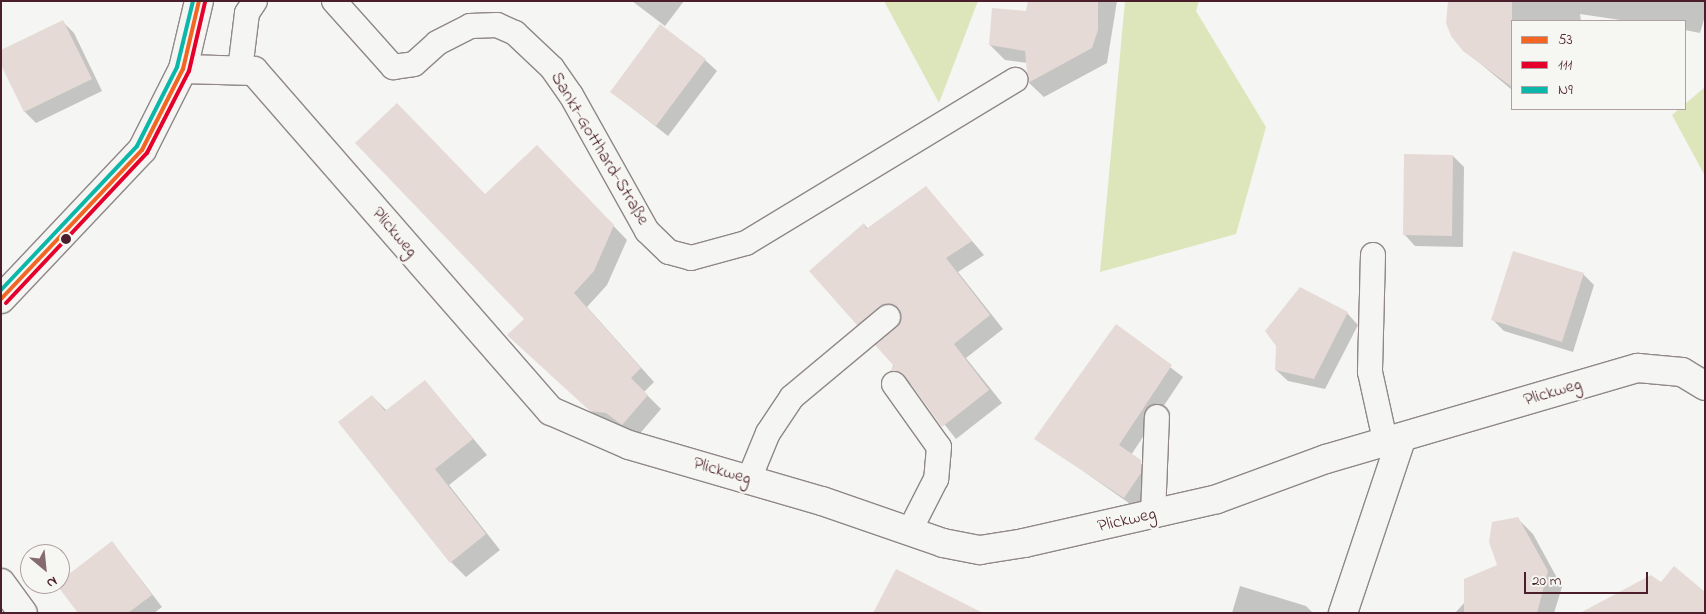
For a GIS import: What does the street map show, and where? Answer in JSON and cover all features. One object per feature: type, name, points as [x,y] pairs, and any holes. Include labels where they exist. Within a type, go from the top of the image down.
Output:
[{"type":"street","points":[[1,299],[142,150],[183,68],[199,1]]},
{"type":"street","name":"Plickweg","points":[[183,68],[254,71],[551,411],[628,445],[749,479],[980,550],[1154,515],[1638,368],[1682,372],[1705,386]]},
{"type":"street","points":[[1343,613],[1393,442]]},
{"type":"street","points":[[1,583],[23,613]]},
{"type":"lane","points":[[240,70],[247,13],[255,1]]},
{"type":"lane","name":"Sankt-Gotthard-Straße","points":[[334,1],[393,67],[414,64],[438,42],[470,26],[496,25],[515,33],[571,95],[647,231],[669,252],[691,258],[746,243],[1015,80]]},
{"type":"lane","points":[[1373,254],[1370,372],[1393,442]]},
{"type":"lane","points":[[749,479],[768,433],[792,397],[830,361],[888,317]]},
{"type":"lane","points":[[894,384],[939,447],[936,478],[910,530]]},
{"type":"lane","points":[[1154,515],[1156,417]]},
{"type":"green space","points":[[884,1],[978,1],[939,103]]},
{"type":"green space","points":[[1125,1],[1199,1],[1196,11],[1266,127],[1236,234],[1100,272]]},
{"type":"green space","points":[[1705,87],[1705,176],[1672,115],[1678,110],[1686,110],[1686,103]]},
{"type":"building","points":[[1028,1],[1098,1],[1098,30],[1092,48],[1028,83],[1025,51],[989,45],[992,8],[1026,11]]},
{"type":"building","points":[[1448,1],[1512,1],[1511,86],[1463,51],[1451,36],[1446,23]]},
{"type":"building","points":[[63,20],[92,79],[24,112],[1,65],[1,50]]},
{"type":"building","points":[[660,24],[706,59],[656,126],[610,92]]},
{"type":"building","points":[[397,103],[485,194],[537,145],[614,225],[594,271],[574,293],[641,368],[631,378],[648,395],[622,425],[606,413],[590,411],[507,335],[524,319],[355,143]]},
{"type":"building","points":[[1404,154],[1453,155],[1452,236],[1403,235]]},
{"type":"building","points":[[926,186],[972,241],[946,258],[990,315],[954,344],[989,390],[942,427],[905,376],[890,371],[894,366],[875,345],[901,322],[898,308],[885,304],[857,325],[809,271],[864,223],[866,229]]},
{"type":"building","points":[[1513,251],[1584,273],[1562,342],[1491,320]]},
{"type":"building","points":[[1300,287],[1348,312],[1314,379],[1275,370],[1276,346],[1265,331]]},
{"type":"building","points":[[1116,324],[1172,365],[1119,445],[1141,460],[1141,473],[1124,498],[1034,439]]},
{"type":"building","points":[[425,380],[473,439],[435,469],[486,534],[450,563],[338,422],[372,395],[385,411]]},
{"type":"building","points":[[1518,517],[1548,571],[1537,613],[1464,613],[1464,579],[1497,565],[1489,542],[1492,522]]},
{"type":"building","points":[[112,541],[152,595],[128,613],[78,613],[64,594],[70,594],[70,573]]},
{"type":"building","points":[[1674,566],[1705,592],[1705,613],[1580,613],[1651,575],[1661,582]]},
{"type":"building","points":[[896,569],[983,613],[873,613]]},
{"type":"transit line","name":"N9","points":[[1,290],[137,146],[177,67],[193,1]]},
{"type":"transit line","name":"53","points":[[1,299],[142,150],[183,69],[199,1]]},
{"type":"transit line","name":"111","points":[[6,303],[147,153],[189,71],[205,2]]}]
